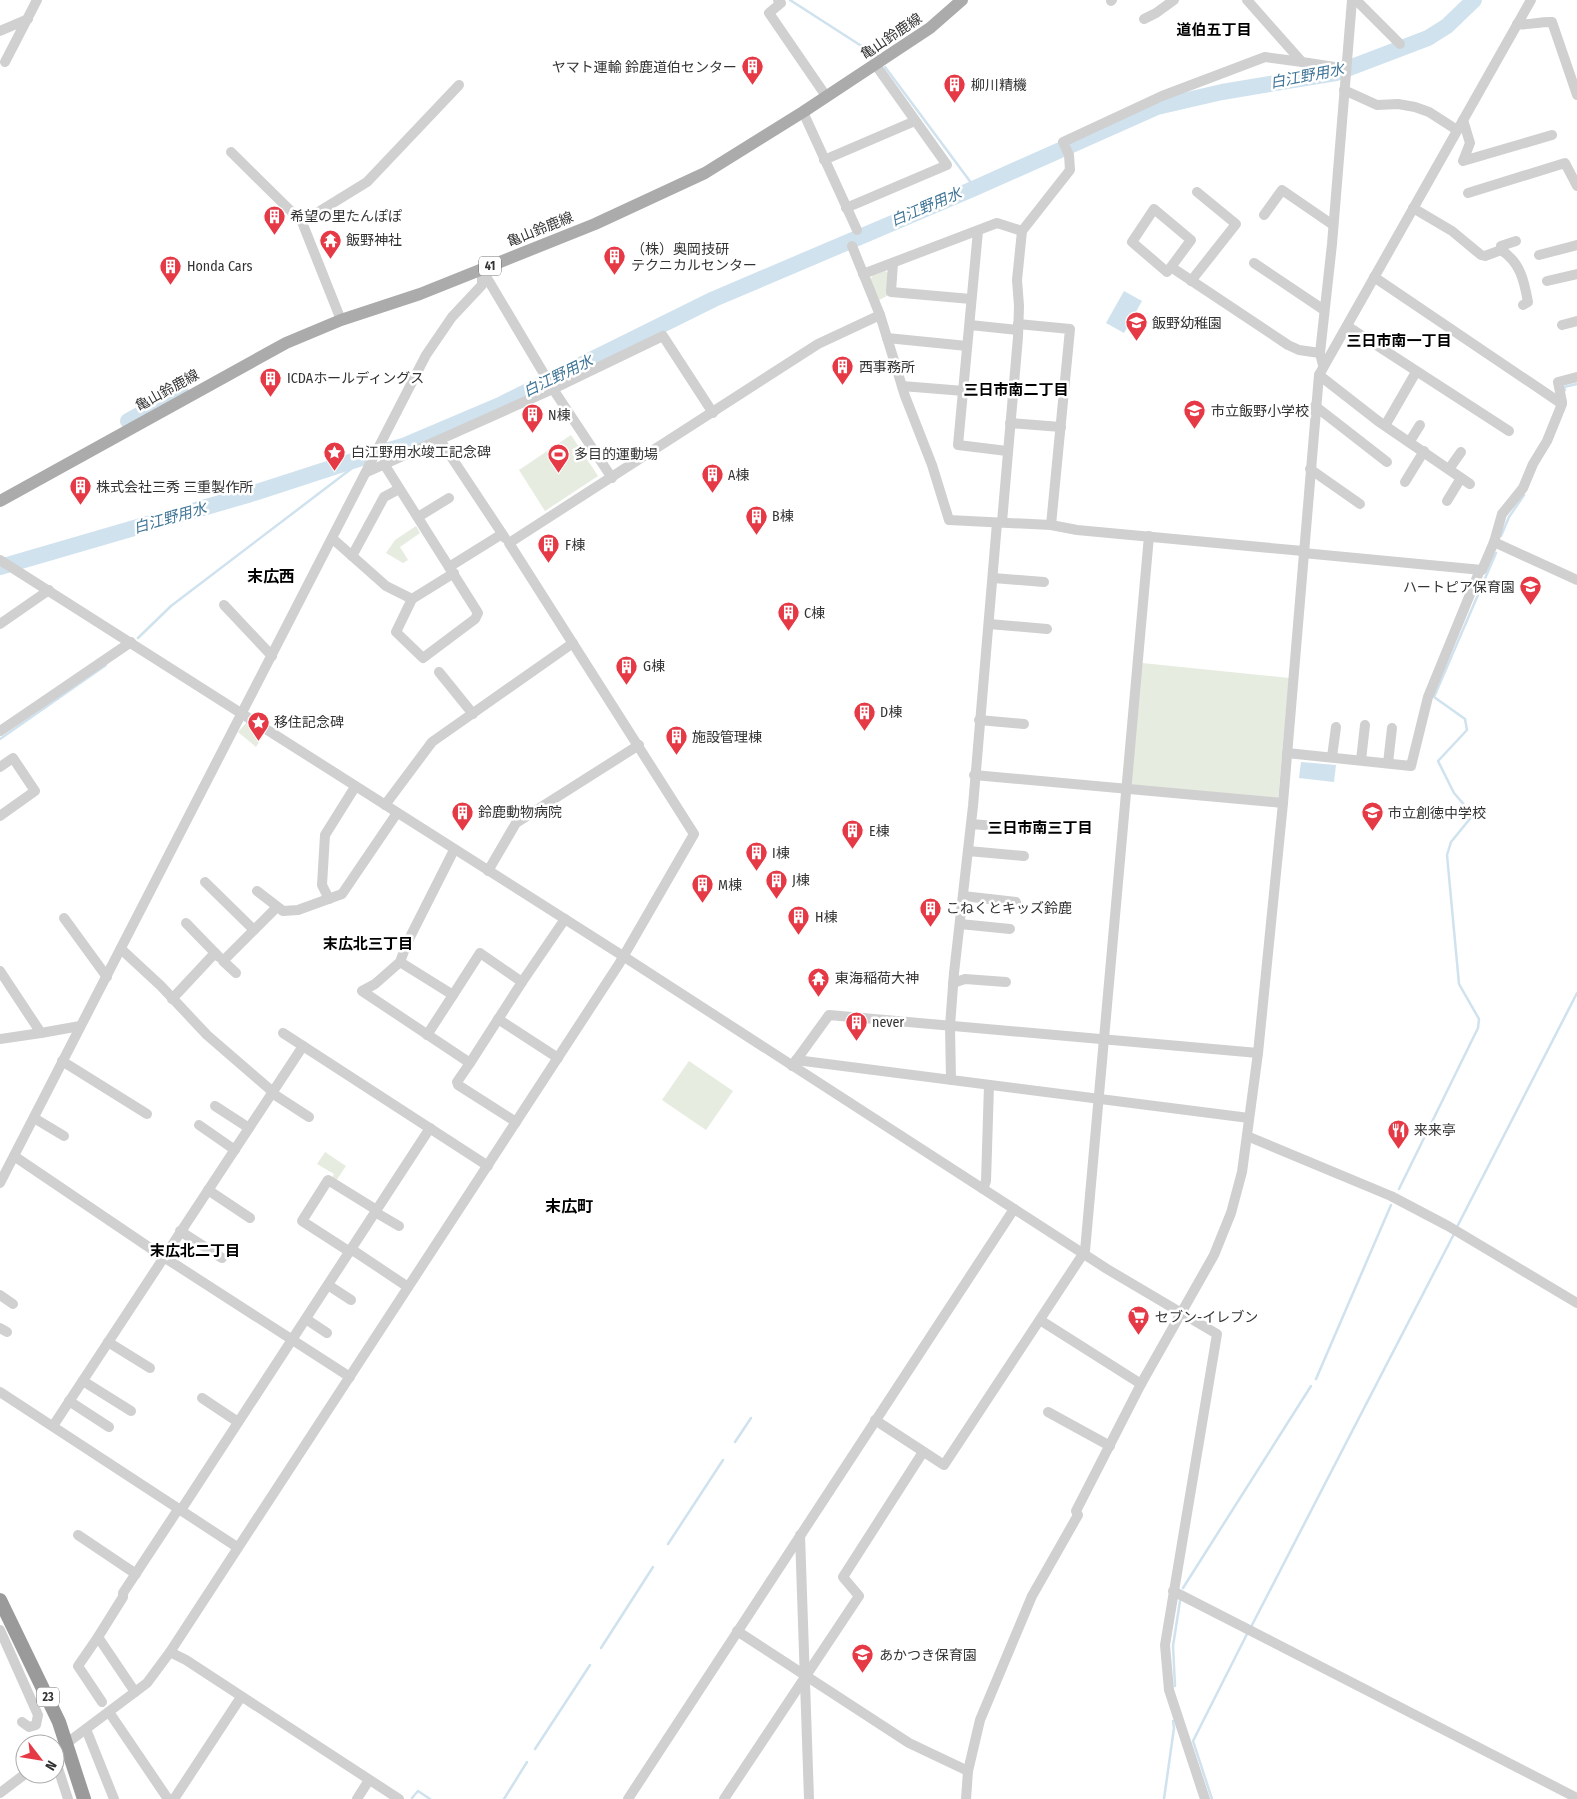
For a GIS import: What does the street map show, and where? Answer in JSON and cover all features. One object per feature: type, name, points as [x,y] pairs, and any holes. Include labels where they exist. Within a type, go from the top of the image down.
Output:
[{"type":"highway","name":"23","points":[[0,1600],[42,1685],[67,1743],[84,1799]]},
{"type":"main road","name":"亀山鈴鹿線","points":[[0,501],[257,358],[341,320],[420,294],[595,224],[705,173],[803,112],[930,28],[962,0]]},
{"type":"street","points":[[5,62],[37,0]]},
{"type":"street","points":[[778,0],[781,3],[769,13],[826,96]]},
{"type":"street","points":[[1144,19],[1174,0]]},
{"type":"street","points":[[1247,0],[1302,62]]},
{"type":"street","points":[[1323,365],[1320,352],[1352,0]]},
{"type":"street","points":[[1356,0],[1400,44]]},
{"type":"street","points":[[966,1799],[968,1771],[980,1720],[1032,1596],[1078,1515],[1076,1511],[1141,1384],[1214,1255],[1231,1213],[1242,1172],[1258,1054],[1287,753],[1319,375],[1531,0]]},
{"type":"street","points":[[0,31],[28,19]]},
{"type":"street","points":[[1517,24],[1528,25],[1552,22],[1577,95]]},
{"type":"street","points":[[951,1080],[950,1026],[953,983],[971,824],[979,720],[1010,423],[1018,327],[1017,280],[1022,231],[1070,170],[1071,165],[1063,142],[1156,98],[1265,57],[1345,67]]},
{"type":"street","points":[[846,208],[947,165],[876,64]]},
{"type":"street","points":[[302,222],[367,182],[460,85]]},
{"type":"street","points":[[1344,90],[1377,105],[1398,104],[1429,112],[1457,130]]},
{"type":"street","points":[[803,112],[857,230]]},
{"type":"street","points":[[1464,120],[1470,143],[1463,161],[1552,135]]},
{"type":"street","points":[[824,160],[915,121]]},
{"type":"street","points":[[231,152],[302,222],[341,320]]},
{"type":"street","points":[[1468,193],[1565,163],[1577,186]]},
{"type":"street","points":[[1264,215],[1282,190],[1333,225]]},
{"type":"street","points":[[1191,281],[1236,224],[1197,192]]},
{"type":"street","points":[[1412,208],[1452,231],[1480,255],[1485,256],[1500,250],[1501,246],[1516,241]]},
{"type":"street","points":[[1154,209],[1191,240],[1171,267],[1167,272],[1132,242],[1154,209]]},
{"type":"street","points":[[863,274],[997,223],[1022,231]]},
{"type":"street","points":[[978,231],[958,445],[1007,451]]},
{"type":"street","points":[[1539,255],[1577,245]]},
{"type":"street","points":[[852,246],[880,315],[902,386],[932,465],[949,520],[1051,525],[1480,570]]},
{"type":"street","points":[[1500,250],[1512,258],[1520,270],[1528,302],[1523,305]]},
{"type":"street","points":[[892,263],[892,292],[972,299]]},
{"type":"street","points":[[1254,263],[1324,310]]},
{"type":"street","points":[[1171,267],[1288,345],[1299,350],[1320,352]]},
{"type":"street","points":[[482,269],[550,384],[612,478]]},
{"type":"street","points":[[0,1183],[422,364],[442,331],[482,285],[482,269]]},
{"type":"street","points":[[1548,281],[1577,274]]},
{"type":"street","points":[[1374,277],[1562,402]]},
{"type":"street","points":[[509,544],[818,344],[880,315]]},
{"type":"street","points":[[1562,325],[1577,321]]},
{"type":"street","points":[[970,325],[1070,329],[1051,525]]},
{"type":"street","points":[[1347,326],[1509,432]]},
{"type":"street","points":[[367,472],[440,440],[550,384],[663,336],[713,413]]},
{"type":"street","points":[[887,338],[968,346]]},
{"type":"street","points":[[1386,424],[1416,372]]},
{"type":"street","points":[[1319,375],[1470,484]]},
{"type":"street","points":[[1287,753],[1411,766],[1428,697],[1480,570],[1482,570],[1494,542],[1502,514],[1523,488],[1533,464],[1547,441],[1562,402],[1558,382],[1577,377]]},
{"type":"street","points":[[902,386],[964,391]]},
{"type":"street","points":[[1315,406],[1387,462]]},
{"type":"street","points":[[1010,423],[1061,427]]},
{"type":"street","points":[[1410,441],[1420,425]]},
{"type":"street","points":[[67,1743],[147,1683],[170,1652],[558,1058],[623,956],[694,834],[639,745],[440,440]]},
{"type":"street","points":[[1405,482],[1424,451]]},
{"type":"street","points":[[1449,469],[1461,452]]},
{"type":"street","points":[[384,464],[452,570],[478,613],[475,619],[423,658],[396,632],[412,599],[452,570],[502,534]]},
{"type":"street","points":[[1310,469],[1360,504]]},
{"type":"street","points":[[1446,502],[1461,478]]},
{"type":"street","points":[[352,556],[384,497],[399,489]]},
{"type":"street","points":[[418,517],[449,498]]},
{"type":"street","points":[[875,1420],[944,1465],[1084,1254],[1150,536]]},
{"type":"street","points":[[333,539],[386,586],[412,599]]},
{"type":"street","points":[[1494,542],[1577,580]]},
{"type":"street","points":[[1,560],[243,713],[454,850],[794,1063],[1084,1254],[1216,1334],[1165,1644],[1169,1690],[1206,1799]]},
{"type":"street","points":[[993,578],[1044,582]]},
{"type":"street","points":[[0,624],[49,590]]},
{"type":"street","points":[[224,606],[272,656]]},
{"type":"street","points":[[989,624],[1047,629]]},
{"type":"street","points":[[0,731],[131,642]]},
{"type":"street","points":[[385,806],[432,742],[573,643]]},
{"type":"street","points":[[439,672],[472,714]]},
{"type":"street","points":[[979,720],[1024,724]]},
{"type":"street","points":[[1361,760],[1365,725]]},
{"type":"street","points":[[1332,757],[1336,726]]},
{"type":"street","points":[[1388,763],[1392,728]]},
{"type":"street","points":[[488,871],[516,823],[639,745]]},
{"type":"street","points":[[0,767],[13,758],[35,791],[0,816]]},
{"type":"street","points":[[974,774],[1127,790],[1282,803]]},
{"type":"street","points":[[329,899],[322,885],[325,834],[355,787]]},
{"type":"street","points":[[257,891],[276,908],[283,911],[298,910],[342,894],[397,813]]},
{"type":"street","points":[[971,824],[1022,828]]},
{"type":"street","points":[[454,850],[407,943],[400,962],[375,984],[362,991],[470,1063]]},
{"type":"street","points":[[968,851],[1024,856]]},
{"type":"street","points":[[205,882],[254,930]]},
{"type":"street","points":[[963,896],[1016,902]]},
{"type":"street","points":[[223,961],[276,908]]},
{"type":"street","points":[[64,918],[107,977]]},
{"type":"street","points":[[516,1122],[458,1086],[458,1082],[565,918]]},
{"type":"street","points":[[186,924],[236,974]]},
{"type":"street","points":[[960,924],[1010,928]]},
{"type":"street","points":[[121,949],[207,1035],[273,1093],[309,1117]]},
{"type":"street","points":[[172,999],[215,952]]},
{"type":"street","points":[[427,1035],[480,954],[522,982]]},
{"type":"street","points":[[400,962],[453,995]]},
{"type":"street","points":[[0,971],[41,1033]]},
{"type":"street","points":[[953,983],[964,979],[1006,982]]},
{"type":"street","points":[[794,1063],[829,1015],[1258,1054]]},
{"type":"street","points":[[498,1019],[558,1058]]},
{"type":"street","points":[[0,1039],[80,1026]]},
{"type":"street","points":[[283,1033],[488,1166]]},
{"type":"street","points":[[53,1426],[303,1046]]},
{"type":"street","points":[[62,1061],[147,1114]]},
{"type":"street","points":[[794,1063],[951,1080],[1249,1118]]},
{"type":"street","points":[[983,1189],[986,1181],[989,1085]]},
{"type":"street","points":[[216,1106],[249,1128]]},
{"type":"street","points":[[34,1118],[64,1136]]},
{"type":"street","points":[[199,1125],[235,1150]]},
{"type":"street","points":[[102,1702],[78,1666],[136,1574],[306,1319],[430,1128]]},
{"type":"street","points":[[1248,1136],[1391,1196],[1460,1233],[1577,1303]]},
{"type":"street","points":[[14,1156],[350,1377]]},
{"type":"street","points":[[399,1226],[328,1180],[302,1221],[408,1287]]},
{"type":"street","points":[[208,1190],[250,1218]]},
{"type":"street","points":[[628,1799],[1014,1209]]},
{"type":"street","points":[[180,1231],[222,1258]]},
{"type":"street","points":[[328,1285],[351,1300]]},
{"type":"street","points":[[0,1295],[13,1304]]},
{"type":"street","points":[[306,1319],[327,1333]]},
{"type":"street","points":[[1040,1320],[1141,1384]]},
{"type":"street","points":[[108,1342],[150,1368]]},
{"type":"street","points":[[83,1380],[131,1411]]},
{"type":"street","points":[[0,1392],[237,1547]]},
{"type":"street","points":[[202,1398],[238,1422]]},
{"type":"street","points":[[69,1402],[109,1427]]},
{"type":"street","points":[[1048,1412],[1110,1446]]},
{"type":"street","points":[[724,1799],[805,1675],[860,1596],[843,1577],[923,1452]]},
{"type":"street","points":[[78,1535],[136,1574]]},
{"type":"street","points":[[800,1535],[808,1799]]},
{"type":"street","points":[[1173,1591],[1577,1798]]},
{"type":"street","points":[[0,1630],[38,1715],[36,1725],[29,1727],[22,1722]]},
{"type":"street","points":[[737,1631],[909,1742],[968,1771]]},
{"type":"street","points":[[98,1637],[135,1692]]},
{"type":"street","points":[[170,1652],[186,1660],[241,1698],[399,1799]]},
{"type":"street","points":[[109,1712],[174,1798],[241,1698]]},
{"type":"street","points":[[86,1729],[114,1799]]},
{"type":"street","points":[[357,1799],[369,1780]]},
{"type":"street","points":[[0,1793],[15,1782]]},
{"type":"street","points":[[63,1784],[68,1799]]},
{"type":"shaded area","points":[[885,271],[890,274],[889,295],[877,301],[869,283],[872,276]]},
{"type":"shaded area","name":"多目的運動場","points":[[571,435],[598,476],[545,511],[519,470]]},
{"type":"shaded area","points":[[416,526],[420,533],[400,547],[408,560],[403,563],[386,553],[395,540]]},
{"type":"shaded area","points":[[1142,663],[1289,678],[1278,800],[1129,786]]},
{"type":"shaded area","points":[[247,722],[265,733],[256,747],[238,732]]},
{"type":"shaded area","points":[[689,1061],[733,1091],[706,1130],[662,1100]]},
{"type":"shaded area","points":[[325,1152],[346,1166],[336,1181],[332,1178],[334,1174],[317,1164]]},
{"type":"water","points":[[1124,291],[1142,301],[1124,333],[1106,323]]},
{"type":"water","points":[[1301,762],[1336,765],[1334,782],[1299,778]]},
{"type":"waterway","points":[[790,0],[877,56]]},
{"type":"waterway","name":"白江野用水","points":[[386,451],[403,446],[502,404],[714,299],[975,188],[1157,107],[1222,92],[1336,73],[1428,38],[1447,26],[1474,0]]},
{"type":"waterway","points":[[885,67],[975,188]]},
{"type":"waterway","points":[[1565,390],[1564,387],[1577,384]]},
{"type":"waterway","name":"白江野用水","points":[[128,421],[181,392]]},
{"type":"waterway","points":[[138,638],[171,606],[368,456]]},
{"type":"waterway","name":"白江野用水","points":[[0,567],[251,494],[368,456]]},
{"type":"waterway","points":[[1501,536],[1509,517],[1524,495]]},
{"type":"waterway","points":[[1399,1189],[1478,1028],[1479,1019],[1459,984],[1447,855],[1451,842],[1473,815],[1454,793],[1438,761],[1467,730],[1465,719],[1434,697],[1496,553]]},
{"type":"waterway","points":[[0,739],[106,665]]},
{"type":"waterway","points":[[1457,1227],[1577,993]]},
{"type":"waterway","points":[[1316,1379],[1391,1205]]},
{"type":"waterway","points":[[1251,1627],[1455,1232]]},
{"type":"waterway","points":[[1183,1588],[1311,1386]]},
{"type":"waterway","points":[[735,1442],[751,1418]]},
{"type":"waterway","points":[[668,1544],[723,1460]]},
{"type":"waterway","points":[[601,1648],[653,1567]]},
{"type":"waterway","points":[[1175,1686],[1173,1646],[1180,1601]]},
{"type":"waterway","points":[[1212,1799],[1193,1741],[1248,1632]]},
{"type":"waterway","points":[[535,1749],[590,1665]]},
{"type":"waterway","points":[[1164,1799],[1174,1728],[1173,1721]]},
{"type":"waterway","points":[[504,1799],[527,1762]]},
{"type":"waterway","points":[[412,1798],[418,1791],[430,1799]]},
{"type":"place","name":"ヤマト運輸 鈴鹿道伯センター","points":[[753,86]]},
{"type":"place","name":"柳川精機","points":[[955,104]]},
{"type":"place","name":"希望の里たんぽぽ","points":[[274,235]]},
{"type":"place","name":"飯野神社","points":[[330,259]]},
{"type":"place","name":"（株）奥岡技研 テクニカルセンター","points":[[615,276]]},
{"type":"place","name":"Honda Cars","points":[[171,285]]},
{"type":"place","name":"飯野幼稚園","points":[[1136,342]]},
{"type":"place","name":"西事務所","points":[[843,386]]},
{"type":"place","name":"ICDAホールディングス","points":[[271,397]]},
{"type":"place","name":"市立飯野小学校","points":[[1195,430]]},
{"type":"place","name":"N棟","points":[[532,434]]},
{"type":"place","name":"白江野用水竣工記念碑","points":[[335,471]]},
{"type":"place","name":"多目的運動場","points":[[558,473]]},
{"type":"place","name":"A棟","points":[[712,494]]},
{"type":"place","name":"株式会社三秀 三重製作所","points":[[80,506]]},
{"type":"place","name":"B棟","points":[[756,535]]},
{"type":"place","name":"F棟","points":[[549,564]]},
{"type":"place","name":"ハートピア保育園","points":[[1531,606]]},
{"type":"place","name":"C棟","points":[[788,632]]},
{"type":"place","name":"G棟","points":[[627,685]]},
{"type":"place","name":"D棟","points":[[864,731]]},
{"type":"place","name":"移住記念碑","points":[[258,741]]},
{"type":"place","name":"施設管理棟","points":[[676,756]]},
{"type":"place","name":"鈴鹿動物病院","points":[[462,831]]},
{"type":"place","name":"市立創徳中学校","points":[[1372,832]]},
{"type":"place","name":"E棟","points":[[853,850]]},
{"type":"place","name":"I棟","points":[[756,872]]},
{"type":"place","name":"J棟","points":[[776,899]]},
{"type":"place","name":"M棟","points":[[702,904]]},
{"type":"place","name":"こねくとキッズ鈴鹿","points":[[930,927]]},
{"type":"place","name":"H棟","points":[[799,936]]},
{"type":"place","name":"東海稲荷大神","points":[[819,997]]},
{"type":"place","name":"never","points":[[856,1041]]},
{"type":"place","name":"来来亭","points":[[1398,1149]]},
{"type":"place","name":"セブン-イレブン","points":[[1139,1336]]},
{"type":"place","name":"あかつき保育園","points":[[863,1674]]},
{"type":"district","name":"道伯五丁目","points":[[1214,30]]},
{"type":"district","name":"三日市南一丁目","points":[[1399,341]]},
{"type":"district","name":"三日市南二丁目","points":[[1016,390]]},
{"type":"district","name":"末広西","points":[[271,576]]},
{"type":"district","name":"三日市南三丁目","points":[[1040,828]]},
{"type":"district","name":"末広北三丁目","points":[[368,944]]},
{"type":"district","name":"末広町","points":[[569,1206]]},
{"type":"district","name":"末広北二丁目","points":[[195,1251]]}]
